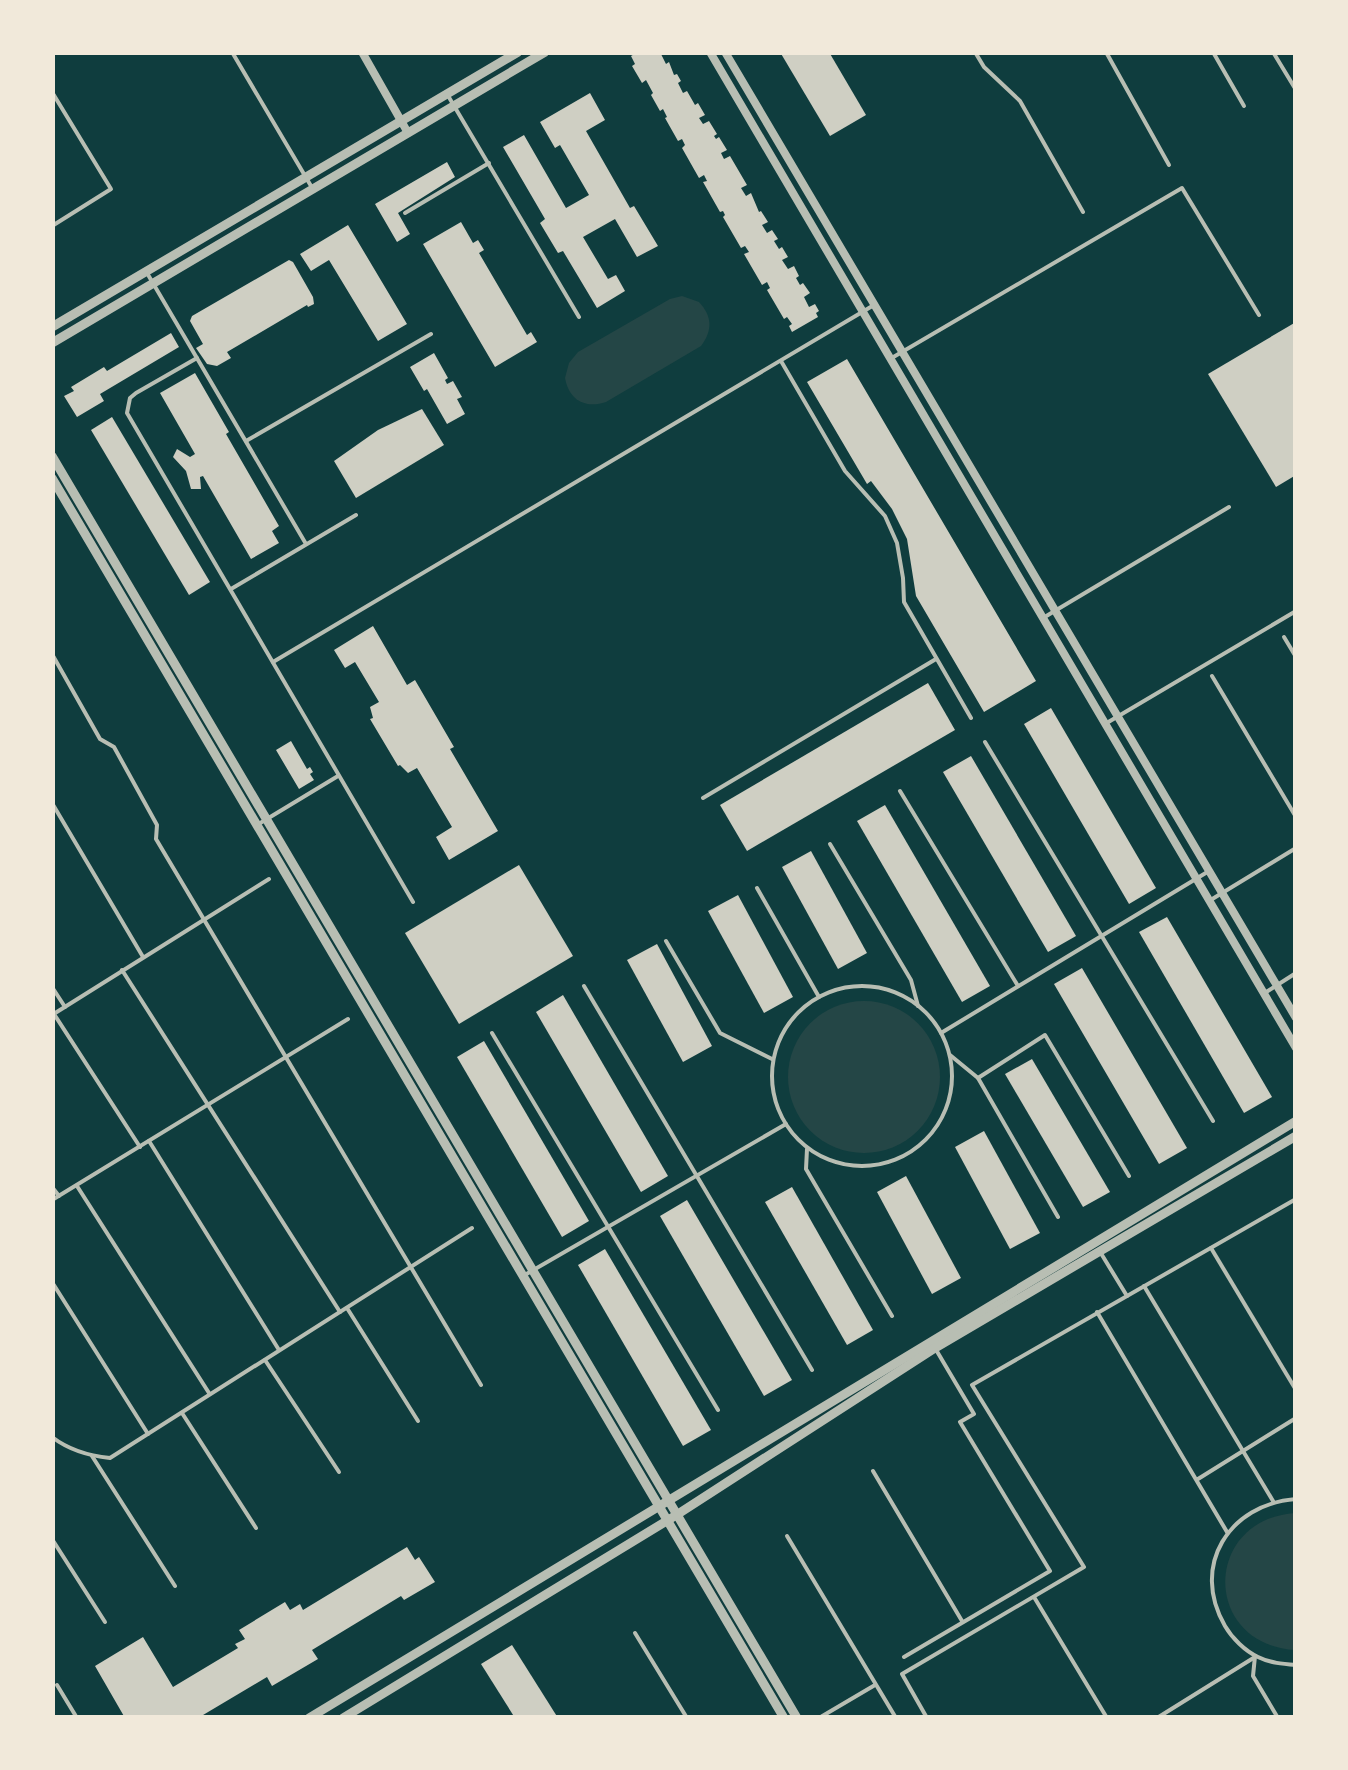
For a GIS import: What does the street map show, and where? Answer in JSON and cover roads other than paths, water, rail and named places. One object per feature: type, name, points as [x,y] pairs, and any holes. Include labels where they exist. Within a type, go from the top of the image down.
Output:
[{"type":"street","points":[[362,52],[408,133]]},
{"type":"street","points":[[52,327],[518,52]]},
{"type":"street","points":[[52,342],[545,52]]},
{"type":"street","points":[[710,52],[1296,1048]]},
{"type":"street","points":[[726,52],[1296,1018]]},
{"type":"street","points":[[52,456],[267,819],[658,1506],[784,1718]]},
{"type":"street","points":[[52,478],[528,1273],[670,1499],[797,1718]]},
{"type":"street","points":[[309,1718],[1296,1122]]},
{"type":"street","points":[[342,1718],[667,1521],[935,1348],[1296,1136]]},
{"type":"lane","points":[[232,52],[312,189]]},
{"type":"lane","points":[[976,52],[984,67],[1020,101],[1082,212]]},
{"type":"lane","points":[[1106,52],[1169,164]]},
{"type":"lane","points":[[1213,52],[1244,106]]},
{"type":"lane","points":[[1273,52],[1296,90]]},
{"type":"lane","points":[[52,92],[111,189],[52,226]]},
{"type":"lane","points":[[447,94],[579,317]]},
{"type":"lane","points":[[404,213],[489,163]]},
{"type":"lane","points":[[890,359],[1182,188],[1260,315]]},
{"type":"lane","points":[[147,273],[306,544]]},
{"type":"lane","points":[[273,662],[874,305]]},
{"type":"lane","points":[[246,442],[430,334]]},
{"type":"lane","points":[[196,358],[136,393],[130,398],[128,413],[412,902]]},
{"type":"lane","points":[[781,361],[845,471],[885,516],[897,543],[904,602],[971,718]]},
{"type":"lane","points":[[1042,618],[1229,507]]},
{"type":"lane","points":[[230,590],[356,515]]},
{"type":"lane","points":[[1105,724],[1296,610]]},
{"type":"lane","points":[[1284,637],[1296,658]]},
{"type":"lane","points":[[52,654],[100,739],[114,747],[157,825],[156,839],[481,1385]]},
{"type":"lane","points":[[703,798],[936,659]]},
{"type":"lane","points":[[1212,676],[1296,817]]},
{"type":"lane","points":[[984,742],[1213,1121]]},
{"type":"lane","points":[[257,825],[339,776]]},
{"type":"lane","points":[[900,792],[1018,986]]},
{"type":"lane","points":[[52,803],[143,957]]},
{"type":"lane","points":[[830,844],[911,980],[918,1006]]},
{"type":"lane","points":[[1209,901],[1296,848]]},
{"type":"lane","points":[[940,1033],[1210,871]]},
{"type":"lane","points":[[140,1148],[53,1014],[269,879]]},
{"type":"lane","points":[[756,888],[819,998]]},
{"type":"lane","points":[[666,941],[720,1034],[773,1060]]},
{"type":"lane","points":[[122,970],[340,1312]]},
{"type":"lane","points":[[1263,994],[1296,974]]},
{"type":"lane","points":[[584,986],[812,1370]]},
{"type":"lane","points":[[861,986],[891,990],[918,1006],[940,1033],[950,1056],[952,1084],[945,1112],[930,1136],[907,1154],[881,1164],[852,1166],[824,1158],[808,1147],[786,1124],[773,1090],[773,1060],[784,1030],[804,1006],[830,991],[861,986]]},
{"type":"lane","points":[[52,988],[64,1007]]},
{"type":"lane","points":[[52,1200],[348,1019]]},
{"type":"lane","points":[[492,1034],[718,1410]]},
{"type":"lane","points":[[978,1078],[1045,1035],[1129,1176]]},
{"type":"lane","points":[[950,1056],[978,1078],[1058,1217]]},
{"type":"lane","points":[[528,1273],[786,1124]]},
{"type":"lane","points":[[149,1142],[279,1351]]},
{"type":"lane","points":[[808,1147],[806,1169],[892,1316]]},
{"type":"lane","points":[[77,1186],[210,1394]]},
{"type":"lane","points":[[52,1187],[59,1196]]},
{"type":"lane","points":[[927,1718],[902,1674],[1084,1566],[972,1385],[1296,1199]]},
{"type":"lane","points":[[52,1437],[92,1456],[110,1458],[472,1228]]},
{"type":"lane","points":[[1211,1248],[1296,1390]]},
{"type":"lane","points":[[1099,1250],[1127,1296]]},
{"type":"lane","points":[[52,1282],[148,1434]]},
{"type":"lane","points":[[1144,1286],[1274,1502]]},
{"type":"lane","points":[[347,1308],[418,1421]]},
{"type":"lane","points":[[1098,1312],[1228,1533]]},
{"type":"lane","points":[[904,1657],[1050,1571],[960,1422],[974,1414],[935,1348]]},
{"type":"lane","points":[[265,1360],[339,1472]]},
{"type":"lane","points":[[182,1413],[256,1528]]},
{"type":"lane","points":[[1196,1480],[1296,1418]]},
{"type":"lane","points":[[92,1456],[175,1586]]},
{"type":"lane","points":[[872,1470],[963,1622]]},
{"type":"lane","points":[[1296,1499],[1267,1503],[1244,1516],[1228,1533],[1214,1560],[1211,1586],[1217,1612],[1230,1635],[1255,1656],[1296,1665]]},
{"type":"lane","points":[[787,1536],[896,1718]]},
{"type":"lane","points":[[52,1539],[105,1622]]},
{"type":"lane","points":[[1034,1596],[1107,1718]]},
{"type":"lane","points":[[635,1633],[687,1718]]},
{"type":"lane","points":[[1157,1718],[1255,1656]]},
{"type":"lane","points":[[1255,1656],[1254,1676],[1278,1718]]},
{"type":"lane","points":[[819,1718],[877,1684]]},
{"type":"lane","points":[[58,1685],[76,1718]]}]
